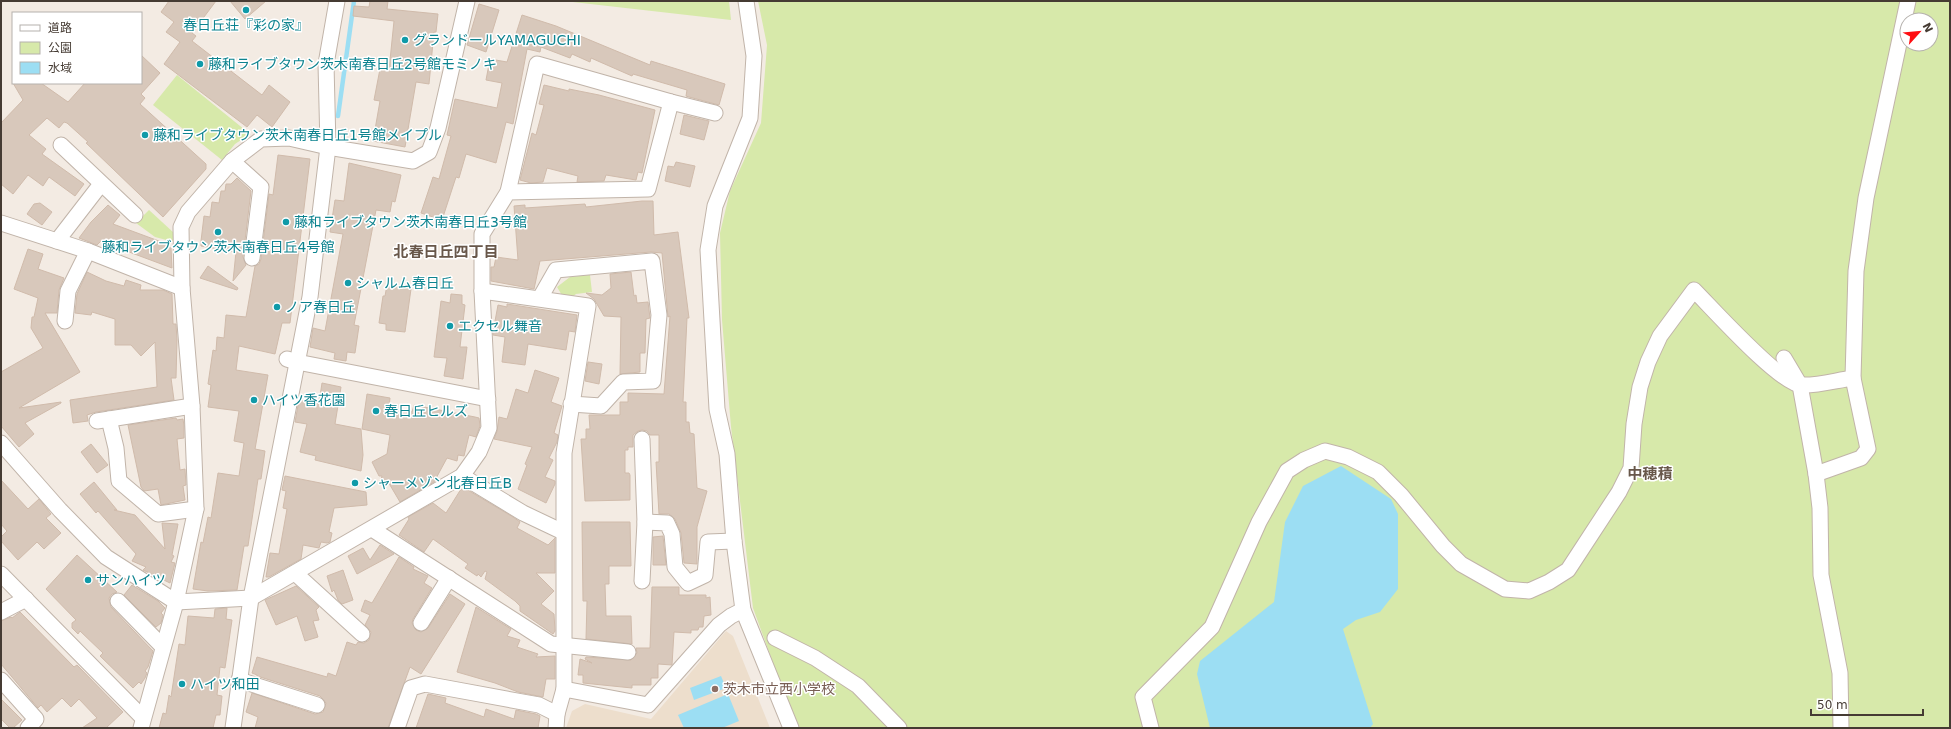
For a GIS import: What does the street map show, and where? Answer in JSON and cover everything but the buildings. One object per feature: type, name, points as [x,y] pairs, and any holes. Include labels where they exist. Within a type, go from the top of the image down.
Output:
[{"type":"street","points":[[233,728],[251,598],[292,360],[310,297],[328,147],[326,64],[337,1]]},
{"type":"street","points":[[142,723],[176,602],[196,509],[192,406],[182,288],[181,227],[188,212],[232,161],[261,139],[288,138],[328,147],[413,161],[429,152],[438,128],[467,1]]},
{"type":"street","points":[[746,1],[754,56],[750,118],[715,206],[708,250],[717,408],[727,454],[734,542],[743,610],[791,728]]},
{"type":"street","points":[[1816,474],[1862,458],[1868,449],[1853,378],[1856,271],[1865,205],[1908,1]]},
{"type":"street","points":[[1,443],[60,510],[106,557],[176,602],[251,598],[462,476],[479,452],[489,428],[482,291],[482,234],[508,192],[537,64],[670,102],[715,113]]},
{"type":"street","points":[[508,192],[648,188],[670,102]]},
{"type":"street","points":[[61,145],[135,215]]},
{"type":"street","points":[[232,161],[261,187],[252,258]]},
{"type":"street","points":[[57,241],[101,184]]},
{"type":"street","points":[[1,222],[88,251],[182,288]]},
{"type":"street","points":[[65,321],[68,291],[88,251]]},
{"type":"street","points":[[540,298],[556,270],[652,261],[659,316],[653,381],[623,382],[601,406],[571,404]]},
{"type":"street","points":[[1151,728],[1143,697],[1212,627],[1271,498],[1287,471],[1304,460],[1325,451],[1348,457],[1378,472],[1402,495],[1443,546],[1461,564],[1506,589],[1529,591],[1549,582],[1568,570],[1619,492],[1631,468],[1634,424],[1640,387],[1648,362],[1660,336],[1694,290],[1741,339],[1785,378],[1800,385],[1853,378]]},
{"type":"street","points":[[482,291],[588,306],[564,453],[564,689],[557,721]]},
{"type":"street","points":[[1784,358],[1800,385],[1816,474],[1820,508],[1821,575],[1840,673],[1841,728]]},
{"type":"street","points":[[292,360],[488,399]]},
{"type":"street","points":[[192,406],[103,420],[116,448],[119,481],[158,514],[196,509]]},
{"type":"street","points":[[642,439],[645,522],[642,581]]},
{"type":"street","points":[[462,476],[523,513],[563,532]]},
{"type":"street","points":[[645,522],[667,523],[672,534],[675,567],[688,583],[705,575],[708,542],[734,542]]},
{"type":"street","points":[[372,529],[551,644],[565,644],[628,652]]},
{"type":"street","points":[[295,573],[362,634]]},
{"type":"street","points":[[1,574],[142,723]]},
{"type":"street","points":[[421,623],[449,578]]},
{"type":"street","points":[[1,612],[26,599]]},
{"type":"street","points":[[118,600],[163,647]]},
{"type":"street","points":[[564,689],[648,705],[719,625],[730,616],[743,610]]},
{"type":"street","points":[[775,638],[815,658],[858,686],[899,728]]},
{"type":"street","points":[[1,680],[36,719],[28,728]]},
{"type":"street","points":[[239,680],[317,705]]},
{"type":"street","points":[[397,728],[411,688],[425,684],[540,705],[557,721]]},
{"type":"shaded area","name":"茨木市立西小学校","points":[[726,631],[733,636],[770,728],[566,728],[572,711],[585,704],[651,719]]},
{"type":"green space","points":[[564,1],[729,1],[731,20]]},
{"type":"green space","points":[[758,1],[1950,1],[1950,728],[800,728],[784,693],[753,608],[731,427],[722,320],[720,233],[730,191],[761,123],[767,45]]},
{"type":"green space","points":[[177,75],[250,134],[235,144],[222,160],[153,105]]},
{"type":"green space","points":[[149,210],[174,233],[174,242],[155,237],[136,223]]},
{"type":"green space","points":[[590,275],[592,292],[576,294],[572,297],[563,297],[557,287],[570,277]]},
{"type":"water","points":[[1341,466],[1391,499],[1398,514],[1398,589],[1380,612],[1356,620],[1343,629],[1373,724],[1370,728],[1210,728],[1197,674],[1200,661],[1274,602],[1285,522],[1303,486]]},
{"type":"water","points":[[721,676],[726,688],[694,700],[690,688]]},
{"type":"water","points":[[728,694],[739,721],[722,728],[684,728],[678,715]]},
{"type":"waterway","points":[[338,116],[354,1]]},
{"type":"place","name":"春日丘荘『彩の家』","points":[[246,10]]},
{"type":"place","name":"グランドールYAMAGUCHI","points":[[405,40]]},
{"type":"place","name":"藤和ライブタウン茨木南春日丘2号館モミノキ","points":[[200,64]]},
{"type":"place","name":"藤和ライブタウン茨木南春日丘1号館メイプル","points":[[145,135]]},
{"type":"place","name":"藤和ライブタウン茨木南春日丘3号館","points":[[286,222]]},
{"type":"place","name":"藤和ライブタウン茨木南春日丘4号館","points":[[218,232]]},
{"type":"place","name":"シャルム春日丘","points":[[348,283]]},
{"type":"place","name":"ノア春日丘","points":[[277,307]]},
{"type":"place","name":"エクセル舞音","points":[[450,326]]},
{"type":"place","name":"ハイツ香花園","points":[[254,400]]},
{"type":"place","name":"春日丘ヒルズ","points":[[376,411]]},
{"type":"place","name":"シャーメゾン北春日丘B","points":[[355,483]]},
{"type":"place","name":"サンハイツ","points":[[88,580]]},
{"type":"place","name":"ハイツ和田","points":[[182,684]]},
{"type":"place","name":"茨木市立西小学校","points":[[715,689]]},
{"type":"district","name":"北春日丘四丁目","points":[[446,252]]},
{"type":"district","name":"中穂積","points":[[1650,474]]}]
